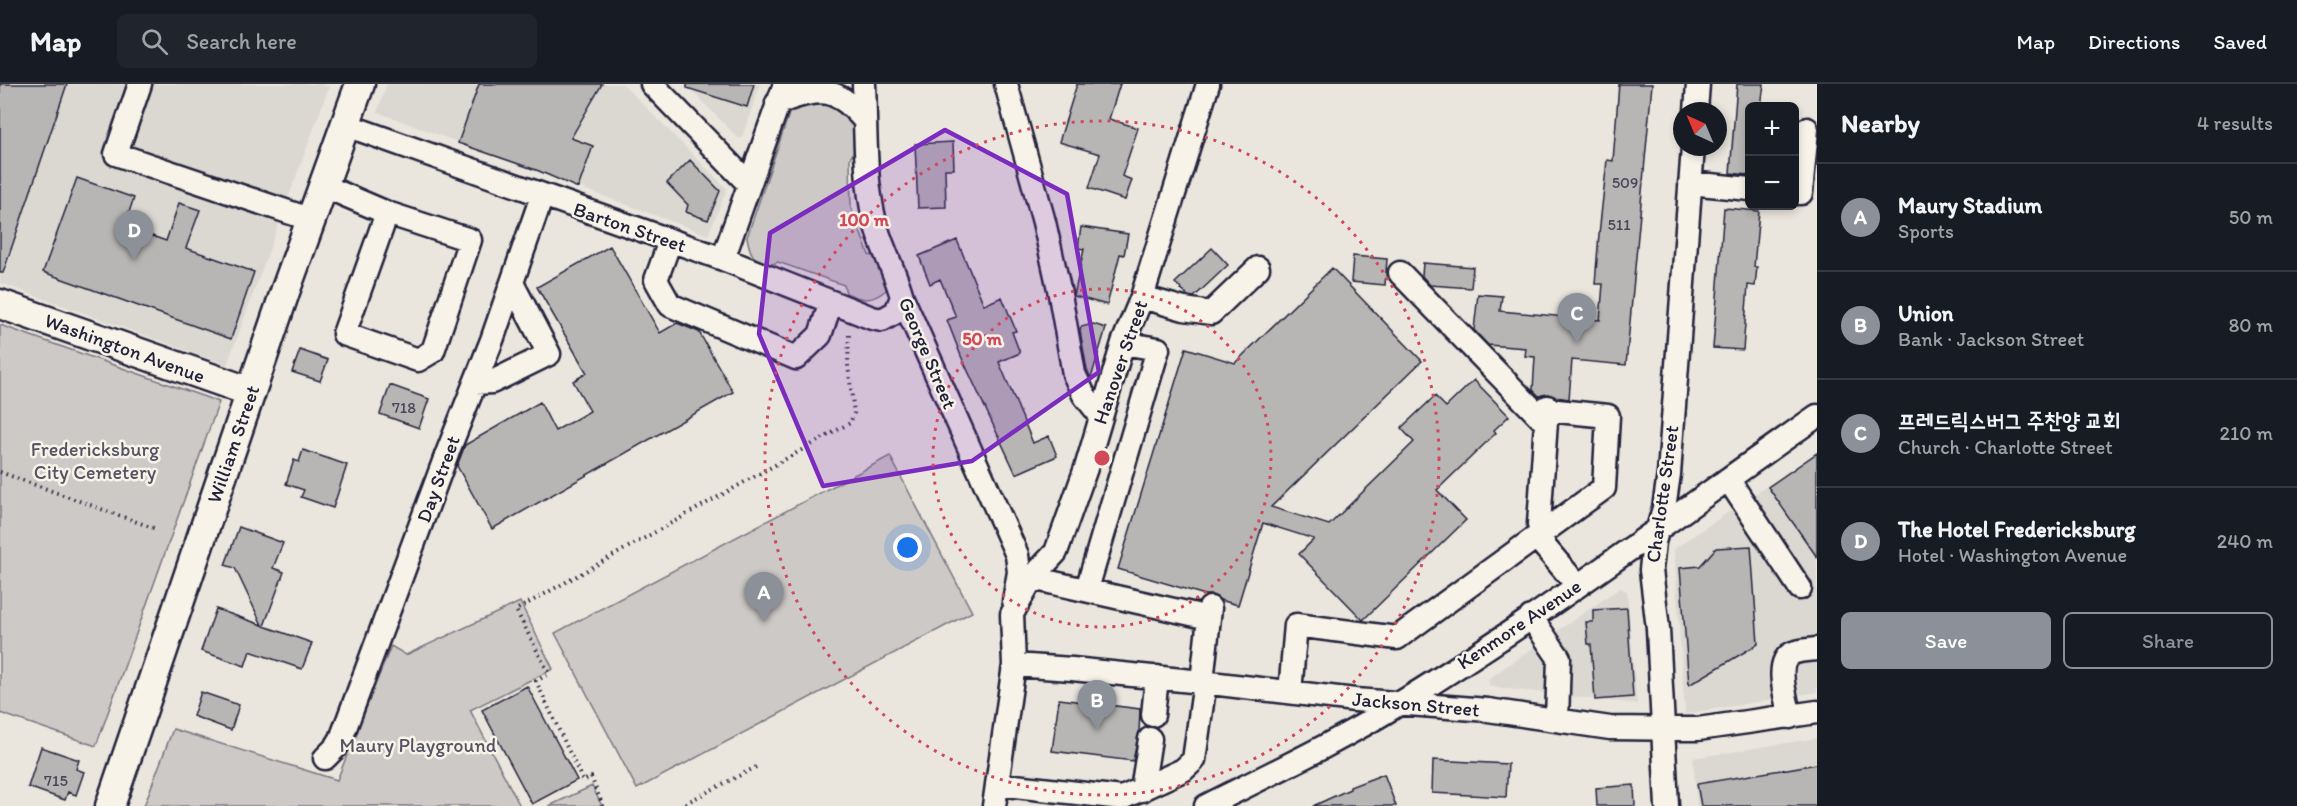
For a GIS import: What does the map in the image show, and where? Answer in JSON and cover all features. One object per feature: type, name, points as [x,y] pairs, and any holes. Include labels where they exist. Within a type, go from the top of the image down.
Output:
[{"type":"main road","name":"William Street","points":[[114,801],[251,392],[360,84]]},
{"type":"main road","name":"Washington Avenue","points":[[0,304],[251,392]]},
{"type":"street","points":[[140,84],[116,154],[312,220]]},
{"type":"street","points":[[652,84],[748,183]]},
{"type":"street","name":"George Street","points":[[864,84],[868,181],[874,220],[896,274],[902,297],[1017,555],[1018,573],[1012,614]]},
{"type":"street","points":[[1006,84],[1044,222],[1059,288],[1074,374],[1089,403],[1101,416]]},
{"type":"street","name":"Hanover Street","points":[[1012,614],[1032,578],[1056,552],[1086,468],[1123,343],[1142,297],[1208,84]]},
{"type":"street","points":[[1697,102],[1698,84]]},
{"type":"street","points":[[723,259],[781,94],[829,91],[853,105],[865,121]]},
{"type":"street","name":"Barton Street","points":[[346,125],[723,259],[872,318],[882,320],[896,312],[902,297]]},
{"type":"street","points":[[1799,193],[1801,193],[1807,129]]},
{"type":"street","name":"Charlotte Street","points":[[1667,806],[1658,629],[1651,570],[1669,474],[1692,156]]},
{"type":"street","points":[[1690,183],[1745,189]]},
{"type":"street","points":[[324,186],[387,213],[470,240],[434,351],[418,360],[344,334],[387,213]]},
{"type":"street","name":"Day Street","points":[[325,758],[336,747],[340,739],[475,382],[542,196]]},
{"type":"street","points":[[670,241],[656,280],[670,305],[796,357],[820,335],[831,302]]},
{"type":"street","points":[[1142,297],[1184,309],[1211,313],[1258,268]]},
{"type":"street","points":[[1290,693],[1296,625],[1396,638],[1604,488],[1608,416],[1547,411],[1400,273]]},
{"type":"street","points":[[475,382],[492,382],[549,354],[512,282]]},
{"type":"street","points":[[1087,589],[1158,349],[1123,343]]},
{"type":"street","points":[[1547,411],[1539,511],[1541,533],[1544,546],[1576,585]]},
{"type":"street","name":"Kenmore Avenue","points":[[1206,806],[1315,751],[1400,704],[1531,617],[1817,416]]},
{"type":"street","points":[[1728,479],[1800,588]]},
{"type":"street","points":[[1012,614],[1014,665],[996,795],[1122,798],[1183,770],[1194,760],[1210,613],[1032,578]]},
{"type":"street","points":[[1531,617],[1559,658],[1557,720]]},
{"type":"street","points":[[1790,717],[1781,669],[1785,658],[1792,653],[1817,649]]},
{"type":"street","name":"Jackson Street","points":[[1014,665],[1157,677],[1355,700],[1488,710],[1610,728],[1698,729],[1817,712]]},
{"type":"street","points":[[1153,715],[1157,677]]},
{"type":"street","points":[[1142,790],[1149,739]]},
{"type":"path","points":[[603,806],[591,777],[583,781],[536,681],[549,674],[516,610],[850,423],[854,412],[848,365],[849,333]]},
{"type":"path","points":[[0,472],[156,529]]},
{"type":"path","points":[[680,806],[756,767]]},
{"type":"highlighted area","points":[[945,130],[1067,194],[1099,372],[972,461],[823,486],[759,334],[770,233]]},
{"type":"shaded area","points":[[0,84],[321,84],[329,87],[227,365],[0,283]]},
{"type":"shaded area","points":[[387,84],[623,84],[727,189],[708,235],[377,112]]},
{"type":"shaded area","points":[[685,84],[760,84],[742,138],[738,138]]},
{"type":"shaded area","points":[[1817,452],[1817,692],[1685,714],[1674,549]]},
{"type":"shaded area","points":[[1620,588],[1627,591],[1637,704],[1489,685],[1488,679]]},
{"type":"shaded area","points":[[1817,738],[1817,806],[1697,806],[1693,758]]},
{"type":"green space","points":[[830,100],[850,119],[858,133],[856,149],[850,158],[851,208],[869,255],[881,258],[887,274],[886,290],[871,299],[862,299],[846,293],[844,285],[778,262],[767,266],[755,258],[748,243],[747,237],[789,114],[799,105]]},
{"type":"green space","name":"Fredericksburg City Cemetery","points":[[0,325],[219,402],[96,746],[0,713]]},
{"type":"green space","points":[[890,456],[972,612],[637,789],[555,633]]},
{"type":"green space","name":"Maury Playground","points":[[520,602],[553,669],[470,710],[520,806],[144,806],[173,729],[337,780],[391,646],[406,655]]},
{"type":"green space","points":[[592,786],[602,806],[549,806]]},
{"type":"building","points":[[0,84],[67,84],[3,273],[0,273]]},
{"type":"building","points":[[479,84],[602,84],[571,138],[593,146],[578,188],[539,171],[458,143]]},
{"type":"building","points":[[687,84],[754,84],[747,107],[687,88]]},
{"type":"building","points":[[1077,84],[1120,84],[1109,119],[1138,128],[1122,176],[1132,180],[1125,200],[1089,188],[1100,154],[1059,142]]},
{"type":"building","points":[[1619,84],[1652,84],[1626,365],[1572,360],[1569,399],[1548,394],[1539,396],[1533,390],[1535,357],[1525,356],[1526,348],[1488,345],[1474,330],[1478,294],[1502,296],[1500,311],[1600,320],[1603,284],[1595,284],[1599,234],[1607,160],[1613,161]]},
{"type":"building","points":[[1737,84],[1764,84],[1762,102],[1745,102],[1745,175],[1730,173]]},
{"type":"building","points":[[953,142],[954,169],[945,169],[946,207],[918,208],[915,144]]},
{"type":"building","points":[[690,160],[720,191],[708,220],[686,212],[688,205],[667,183]]},
{"type":"building","points":[[77,178],[134,198],[124,226],[166,241],[179,203],[200,210],[186,248],[254,272],[231,339],[43,272]]},
{"type":"building","points":[[1724,208],[1759,211],[1754,267],[1757,267],[1755,286],[1748,285],[1743,350],[1713,348]]},
{"type":"building","points":[[1081,227],[1128,234],[1124,255],[1120,254],[1107,305],[1074,296],[1084,249],[1078,248]]},
{"type":"building","points":[[957,240],[984,305],[1002,297],[1016,331],[1012,332],[1020,353],[999,362],[1033,443],[1049,436],[1057,456],[1016,474],[961,356],[947,320],[956,317],[940,279],[930,284],[919,256]]},
{"type":"building","points":[[610,246],[660,333],[677,323],[699,332],[733,392],[492,529],[457,466],[465,445],[540,402],[555,431],[590,411],[573,381],[587,373],[537,287]]},
{"type":"building","points":[[1212,248],[1228,265],[1194,297],[1188,296],[1175,283]]},
{"type":"building","points":[[1353,256],[1387,259],[1385,285],[1351,282]]},
{"type":"building","points":[[1423,263],[1473,267],[1471,288],[1430,285],[1422,276]]},
{"type":"building","points":[[1332,268],[1422,361],[1271,507],[1329,525],[1414,442],[1401,428],[1435,396],[1446,407],[1474,380],[1509,416],[1494,430],[1496,433],[1437,490],[1466,520],[1363,620],[1299,554],[1314,539],[1263,523],[1238,605],[1212,595],[1205,595],[1118,569],[1186,348],[1235,363]]},
{"type":"building","points":[[1093,324],[1106,328],[1091,378],[1087,370],[1080,331],[1081,327]]},
{"type":"building","points":[[300,350],[328,360],[320,381],[292,372]]},
{"type":"building","points":[[390,385],[429,399],[419,428],[380,414]]},
{"type":"building","points":[[303,450],[347,465],[333,508],[301,497],[304,490],[286,484],[294,460],[299,462]]},
{"type":"building","points":[[1817,453],[1817,557],[1768,487]]},
{"type":"building","points":[[239,527],[283,543],[273,568],[284,572],[264,626],[312,643],[302,669],[250,651],[245,666],[201,651],[216,609],[262,625],[235,568],[225,565]]},
{"type":"building","points":[[1751,546],[1758,644],[1689,685],[1680,568],[1700,566],[1716,548]]},
{"type":"building","points":[[1627,608],[1633,697],[1595,700],[1591,644],[1588,644],[1586,622],[1593,622],[1593,610]]},
{"type":"building","points":[[527,686],[577,780],[532,804],[482,710]]},
{"type":"building","points":[[201,692],[239,705],[231,730],[193,716]]},
{"type":"building","points":[[1059,699],[1140,709],[1139,732],[1133,761],[1052,751]]},
{"type":"building","points":[[41,747],[79,760],[76,769],[84,772],[76,795],[68,792],[65,800],[28,787]]},
{"type":"building","points":[[1433,760],[1508,764],[1506,797],[1432,793]]},
{"type":"building","points":[[1817,764],[1817,806],[1701,806],[1697,784]]},
{"type":"building","points":[[1384,774],[1396,806],[1313,806],[1350,787]]},
{"type":"building","points":[[1634,785],[1635,806],[1597,806],[1596,788]]},
{"type":"place","name":"The Hotel Fredericksburg","points":[[134,260]]},
{"type":"place","name":"프레드릭스버그 주찬양 교회","points":[[1577,343]]},
{"type":"place","name":"Maury Stadium","points":[[764,622]]},
{"type":"place","name":"Union","points":[[1097,730]]}]
